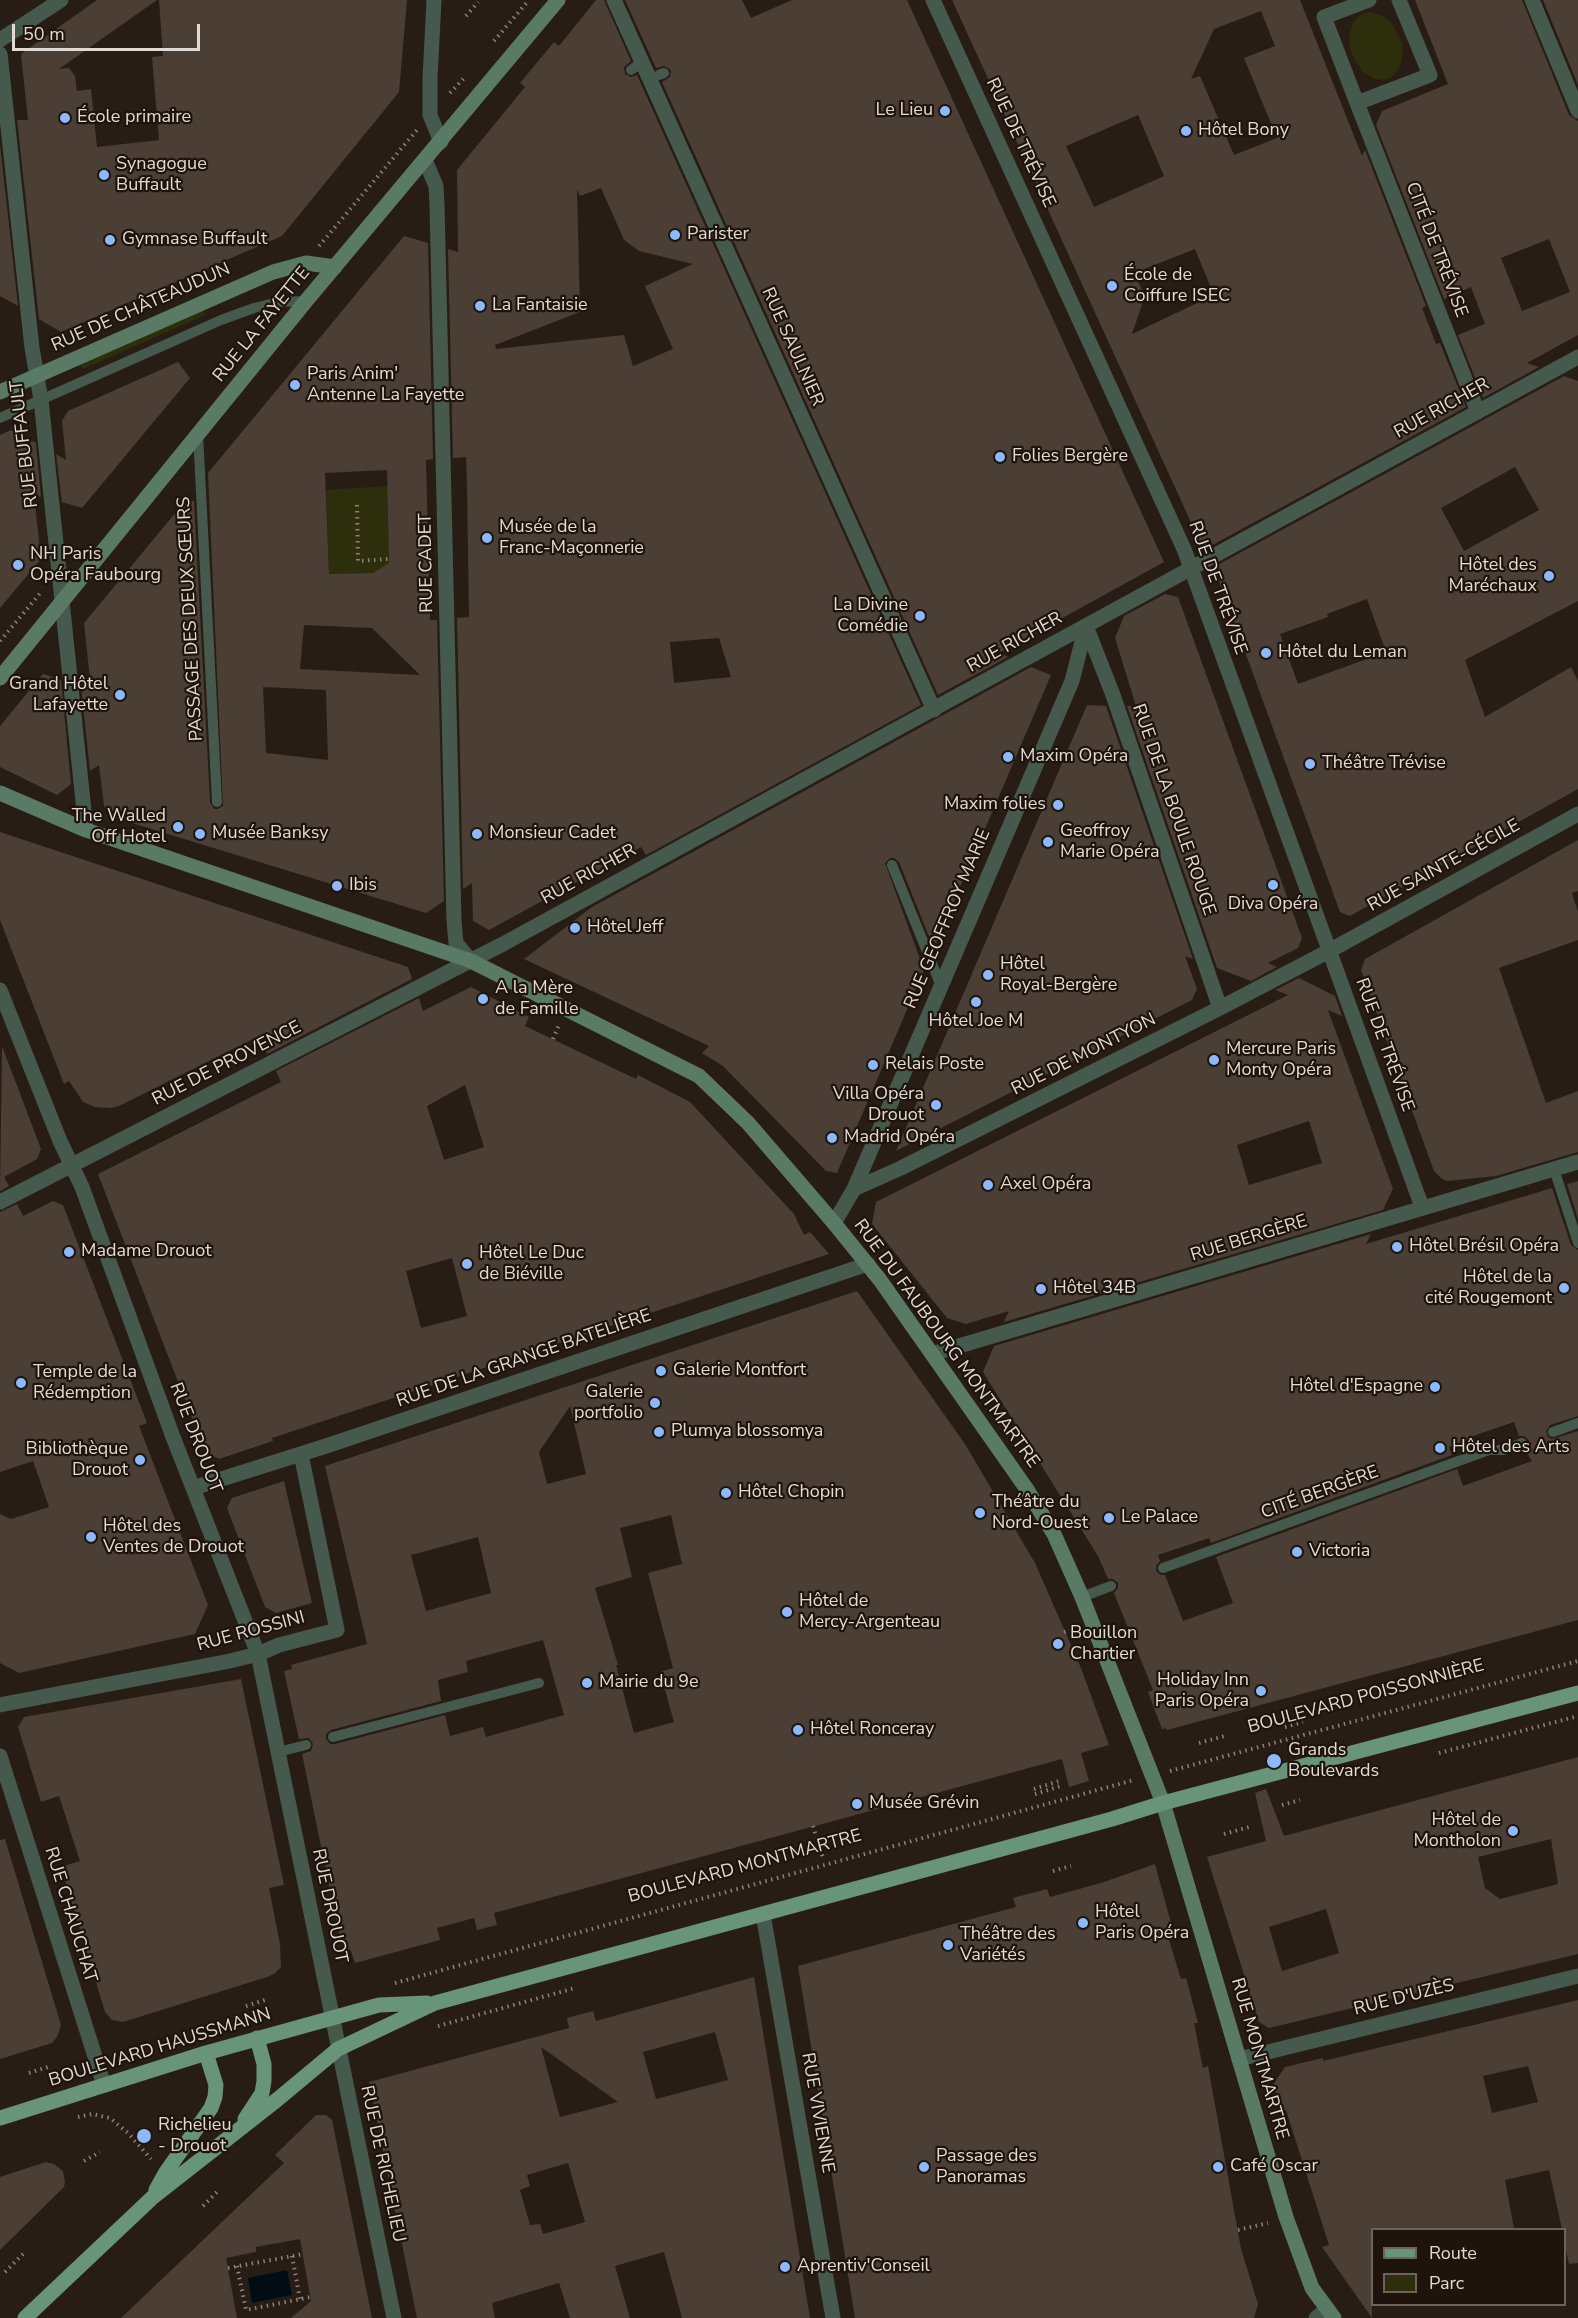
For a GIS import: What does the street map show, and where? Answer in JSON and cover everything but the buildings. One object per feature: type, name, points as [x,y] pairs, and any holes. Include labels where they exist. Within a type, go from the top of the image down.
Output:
[{"type":"main road","name":"RUE LA FAYETTE","points":[[0,678],[306,301],[558,0]]},
{"type":"main road","name":"RUE DE CHÂTEAUDUN","points":[[0,392],[273,272],[306,263],[335,267]]},
{"type":"main road","name":"RUE DU FAUBOURG MONTMARTRE","points":[[0,793],[86,830],[471,961],[711,1084],[748,1123],[868,1264],[1026,1488],[1048,1525],[1082,1597],[1162,1803]]},
{"type":"main road","points":[[25,2318],[153,2197],[279,2099],[338,2049],[435,2003],[1162,1803],[1578,1693]]},
{"type":"main road","name":"RUE MONTMARTRE","points":[[1162,1803],[1286,2217],[1312,2288],[1326,2315]]},
{"type":"main road","points":[[331,2017],[379,2005],[435,2003]]},
{"type":"main road","name":"BOULEVARD HAUSSMANN","points":[[0,2118],[206,2053],[331,2017]]},
{"type":"main road","points":[[215,2148],[254,2108],[262,2093],[264,2064],[257,2038]]},
{"type":"main road","points":[[153,2197],[166,2172],[206,2117],[215,2097],[216,2085],[206,2053]]},
{"type":"street","points":[[0,40],[61,0]]},
{"type":"street","points":[[434,0],[430,115],[441,142]]},
{"type":"street","name":"RUE SAULNIER","points":[[614,0],[934,710]]},
{"type":"street","name":"RUE DE TRÉVISE","points":[[933,0],[1179,538],[1422,1207]]},
{"type":"street","name":"CITÉ DE TRÉVISE","points":[[1368,0],[1324,17],[1478,412]]},
{"type":"street","points":[[1357,104],[1430,75],[1399,0]]},
{"type":"street","points":[[1532,0],[1578,111]]},
{"type":"street","name":"RUE BUFFAULT","points":[[0,54],[32,348],[41,400],[86,830]]},
{"type":"street","name":"RUE CADET","points":[[425,160],[436,186],[437,205],[454,921],[456,943],[471,961]]},
{"type":"street","name":"RUE RICHER","points":[[471,961],[1578,357]]},
{"type":"street","name":"RUE GEOFFROY MARIE","points":[[834,1223],[854,1189],[1072,681],[1086,626]]},
{"type":"street","name":"RUE DE LA BOULE ROUGE","points":[[1086,626],[1113,695],[1220,1008]]},
{"type":"street","name":"RUE SAINTE-CÉCILE","points":[[1329,951],[1578,814]]},
{"type":"street","name":"RUE DE MONTYON","points":[[854,1189],[901,1168],[1329,951]]},
{"type":"street","name":"RUE DE PROVENCE","points":[[0,1202],[471,961]]},
{"type":"street","name":"RUE DROUOT","points":[[0,990],[82,1187],[193,1488],[258,1654],[331,2017]]},
{"type":"street","name":"RUE BERGÈRE","points":[[932,1354],[1578,1162]]},
{"type":"street","name":"RUE DE LA GRANGE BATELIÈRE","points":[[193,1488],[868,1264]]},
{"type":"street","name":"RUE ROSSINI","points":[[0,1705],[258,1654],[279,1645],[337,1630],[301,1454]]},
{"type":"street","name":"RUE CHAUCHAT","points":[[0,1756],[104,2085]]},
{"type":"street","name":"RUE VIVIENNE","points":[[763,1914],[833,2318]]},
{"type":"street","name":"RUE D'UZÈS","points":[[1239,2059],[1578,1976]]},
{"type":"street","name":"RUE DE RICHELIEU","points":[[331,2017],[394,2318]]},
{"type":"lane","points":[[0,418],[254,308],[278,302],[306,301]]},
{"type":"lane","name":"PASSAGE DES DEUX SŒURS","points":[[198,434],[217,802]]},
{"type":"lane","points":[[892,865],[941,986]]},
{"type":"lane","points":[[1554,1169],[1578,1243]]},
{"type":"lane","points":[[1553,1432],[1578,1423]]},
{"type":"lane","name":"CITÉ BERGÈRE","points":[[1163,1568],[1489,1449],[1504,1450],[1522,1443]]},
{"type":"lane","points":[[1082,1597],[1111,1586]]},
{"type":"lane","points":[[333,1737],[539,1683]]},
{"type":"lane","points":[[278,1752],[306,1745]]},
{"type":"path","points":[[466,16],[478,2]]},
{"type":"path","points":[[374,182],[420,127]]},
{"type":"path","points":[[357,505],[358,561],[389,559]]},
{"type":"path","points":[[0,641],[44,588]]},
{"type":"path","points":[[1064,1632],[1070,1630]]},
{"type":"path","name":"BOULEVARD POISSONNIÈRE","points":[[1165,1772],[1578,1661]]},
{"type":"path","points":[[1285,1727],[1303,1722]]},
{"type":"path","points":[[1199,1743],[1228,1735]]},
{"type":"path","name":"BOULEVARD MONTMARTRE","points":[[386,1985],[1137,1780]]},
{"type":"path","points":[[1059,1781],[1034,1791],[1061,1786]]},
{"type":"path","points":[[1282,1805],[1300,1800]]},
{"type":"path","points":[[813,1826],[823,1858]]},
{"type":"path","points":[[1224,1834],[1252,1826]]},
{"type":"path","points":[[1053,1871],[1071,1866]]},
{"type":"path","points":[[246,2006],[265,2000]]},
{"type":"path","points":[[29,2073],[48,2067]]},
{"type":"path","points":[[92,2114],[110,2118],[128,2133],[147,2156]]},
{"type":"path","points":[[84,2161],[100,2152]]},
{"type":"path","points":[[203,2206],[217,2192]]},
{"type":"path","points":[[1238,2230],[1269,2222]]},
{"type":"path","points":[[4,2272],[26,2251]]},
{"type":"path","points":[[228,2268],[303,2254]]},
{"type":"path","points":[[292,2256],[300,2299]]},
{"type":"path","points":[[237,2266],[246,2310],[310,2297]]},
{"type":"green space","points":[[1369,12],[1389,20],[1402,44],[1400,67],[1392,77],[1384,80],[1374,79],[1363,72],[1350,48],[1349,36],[1353,22],[1360,15]]},
{"type":"green space","points":[[202,307],[205,315],[83,369],[79,361]]},
{"type":"green space","points":[[388,486],[389,566],[379,569],[379,573],[329,574],[326,490]]},
{"type":"shaded area","points":[[287,2270],[292,2295],[252,2303],[248,2278]]},
{"type":"place","name":"Le Lieu","points":[[945,111]]},
{"type":"place","name":"École primaire","points":[[65,118]]},
{"type":"place","name":"Hôtel Bony","points":[[1186,131]]},
{"type":"place","name":"Synagogue Buffault","points":[[104,175]]},
{"type":"place","name":"Parister","points":[[675,235]]},
{"type":"place","name":"Gymnase Buffault","points":[[110,240]]},
{"type":"place","name":"École de Coiffure ISEC","points":[[1112,286]]},
{"type":"place","name":"La Fantaisie","points":[[480,306]]},
{"type":"place","name":"Paris Anim' Antenne La Fayette","points":[[295,385]]},
{"type":"place","name":"Folies Bergère","points":[[1000,457]]},
{"type":"place","name":"Musée de la Franc-Maçonnerie","points":[[487,538]]},
{"type":"place","name":"NH Paris Opéra Faubourg","points":[[18,565]]},
{"type":"place","name":"Hôtel des Maréchaux","points":[[1549,576]]},
{"type":"place","name":"La Divine Comédie","points":[[920,616]]},
{"type":"place","name":"Hôtel du Leman","points":[[1266,653]]},
{"type":"place","name":"Grand Hôtel Lafayette","points":[[120,695]]},
{"type":"place","name":"Maxim Opéra","points":[[1008,757]]},
{"type":"place","name":"Théâtre Trévise","points":[[1310,764]]},
{"type":"place","name":"Maxim folies","points":[[1058,805]]},
{"type":"place","name":"The Walled Off Hotel","points":[[178,827]]},
{"type":"place","name":"Musée Banksy","points":[[200,834]]},
{"type":"place","name":"Monsieur Cadet","points":[[477,834]]},
{"type":"place","name":"Geoffroy Marie Opéra","points":[[1048,842]]},
{"type":"place","name":"Diva Opéra","points":[[1273,885]]},
{"type":"place","name":"Ibis","points":[[337,886]]},
{"type":"place","name":"Hôtel Jeff","points":[[575,928]]},
{"type":"place","name":"Hôtel Royal-Bergère","points":[[988,975]]},
{"type":"place","name":"A la Mère de Famille","points":[[483,999]]},
{"type":"place","name":"Hôtel Joe M","points":[[976,1002]]},
{"type":"place","name":"Mercure Paris Monty Opéra","points":[[1214,1060]]},
{"type":"place","name":"Relais Poste","points":[[873,1065]]},
{"type":"place","name":"Villa Opéra Drouot","points":[[936,1105]]},
{"type":"place","name":"Madrid Opéra","points":[[832,1138]]},
{"type":"place","name":"Axel Opéra","points":[[988,1185]]},
{"type":"place","name":"Hôtel Brésil Opéra","points":[[1397,1247]]},
{"type":"place","name":"Madame Drouot","points":[[69,1252]]},
{"type":"place","name":"Hôtel Le Duc de Biéville","points":[[467,1264]]},
{"type":"place","name":"Hôtel de la cité Rougemont","points":[[1564,1288]]},
{"type":"place","name":"Hôtel 34B","points":[[1041,1289]]},
{"type":"place","name":"Galerie Montfort","points":[[661,1371]]},
{"type":"place","name":"Temple de la Rédemption","points":[[21,1383]]},
{"type":"place","name":"Hôtel d'Espagne","points":[[1435,1387]]},
{"type":"place","name":"Galerie portfolio","points":[[655,1403]]},
{"type":"place","name":"Plumya blossomya","points":[[659,1432]]},
{"type":"place","name":"Hôtel des Arts","points":[[1440,1448]]},
{"type":"place","name":"Bibliothèque Drouot","points":[[140,1460]]},
{"type":"place","name":"Hôtel Chopin","points":[[726,1493]]},
{"type":"place","name":"Théâtre du Nord-Ouest","points":[[980,1513]]},
{"type":"place","name":"Le Palace","points":[[1109,1518]]},
{"type":"place","name":"Hôtel des Ventes de Drouot","points":[[91,1537]]},
{"type":"place","name":"Victoria","points":[[1297,1552]]},
{"type":"place","name":"Hôtel de Mercy-Argenteau","points":[[787,1612]]},
{"type":"place","name":"Bouillon Chartier","points":[[1058,1644]]},
{"type":"place","name":"Mairie du 9e","points":[[587,1683]]},
{"type":"place","name":"Holiday Inn Paris Opéra","points":[[1261,1691]]},
{"type":"place","name":"Hôtel Ronceray","points":[[798,1730]]},
{"type":"place","name":"Grands Boulevards","points":[[1274,1761]]},
{"type":"place","name":"Musée Grévin","points":[[857,1804]]},
{"type":"place","name":"Hôtel de Montholon","points":[[1513,1831]]},
{"type":"place","name":"Hôtel Paris Opéra","points":[[1083,1923]]},
{"type":"place","name":"Théâtre des Variétés","points":[[948,1945]]},
{"type":"place","name":"Richelieu - Drouot","points":[[144,2136]]},
{"type":"place","name":"Passage des Panoramas","points":[[924,2167]]},
{"type":"place","name":"Café Oscar","points":[[1218,2167]]},
{"type":"place","name":"Aprentiv'Conseil","points":[[785,2267]]}]
